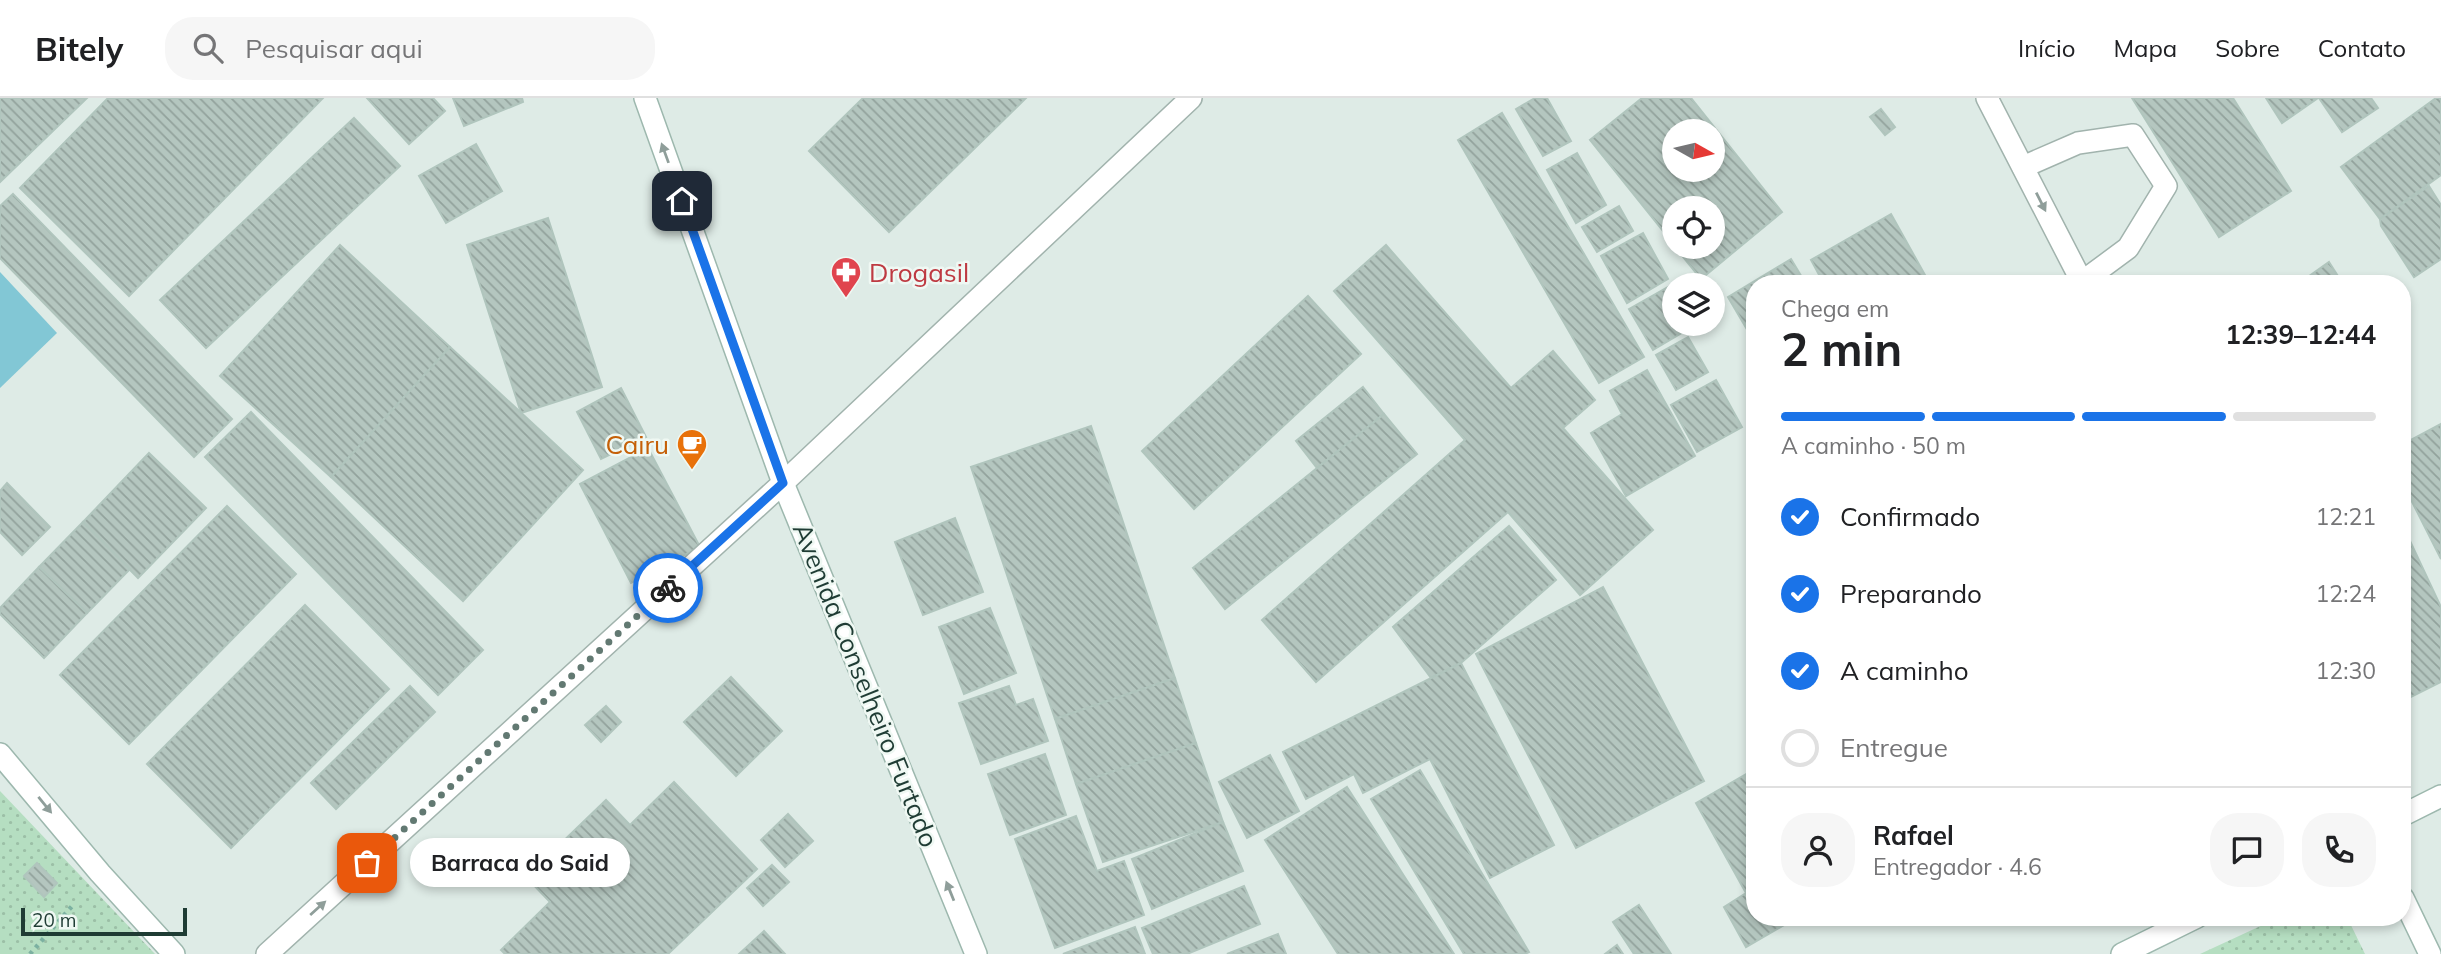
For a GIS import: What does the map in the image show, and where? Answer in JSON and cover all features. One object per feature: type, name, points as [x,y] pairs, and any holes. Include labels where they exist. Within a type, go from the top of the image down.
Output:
[{"type":"street","name":"Avenida Conselheiro Furtado","points":[[645,98],[783,483],[976,954]]},
{"type":"street","points":[[267,954],[783,483],[1191,98]]},
{"type":"street","points":[[1987,98],[2078,275]]},
{"type":"street","points":[[2023,167],[2078,143],[2133,135],[2166,186],[2128,248],[2093,275]]},
{"type":"street","points":[[0,754],[100,873],[174,954]]},
{"type":"street","points":[[2411,811],[2441,796]]},
{"type":"street","points":[[2411,915],[2430,954]]},
{"type":"street","points":[[2122,954],[2179,926]]},
{"type":"path","points":[[30,954],[55,927]]},
{"type":"green space","points":[[0,791],[155,954],[0,954]]},
{"type":"green space","points":[[2261,926],[2351,926],[2365,954],[2200,954]]},
{"type":"water","points":[[0,272],[57,333],[0,388]]},
{"type":"building","points":[[0,98],[87,98],[0,182]]},
{"type":"building","points":[[108,98],[323,98],[129,296],[20,188]]},
{"type":"building","points":[[367,98],[433,98],[445,111],[409,144]]},
{"type":"building","points":[[453,98],[522,98],[523,102],[464,126]]},
{"type":"building","points":[[863,98],[1026,98],[889,232],[809,151]]},
{"type":"building","points":[[1535,98],[1547,98],[1571,141],[1543,156],[1516,109]]},
{"type":"building","points":[[1642,98],[1691,98],[1708,119],[1662,119],[1662,182],[1726,182],[1726,142],[1782,212],[1708,273],[1696,273],[1685,259],[1725,259],[1725,196],[1662,196],[1662,230],[1590,140]]},
{"type":"building","points":[[2132,98],[2233,98],[2291,191],[2219,237]]},
{"type":"building","points":[[2266,98],[2318,98],[2282,123]]},
{"type":"building","points":[[2319,98],[2371,98],[2378,108],[2342,132]]},
{"type":"building","points":[[2436,98],[2441,98],[2441,175],[2380,219],[2341,167]]},
{"type":"building","points":[[1881,109],[1895,127],[1885,135],[1870,117]]},
{"type":"building","points":[[1502,113],[1644,357],[1599,383],[1458,140]]},
{"type":"building","points":[[354,118],[400,166],[206,348],[160,300]]},
{"type":"building","points":[[476,144],[502,191],[446,223],[419,176]]},
{"type":"building","points":[[1577,153],[1606,205],[1576,223],[1547,170]]},
{"type":"building","points":[[2429,186],[2441,205],[2441,259],[2414,277],[2381,226],[2380,219]]},
{"type":"building","points":[[13,194],[232,419],[194,457],[0,258],[0,206]]},
{"type":"building","points":[[1619,206],[1633,231],[1597,252],[1582,227]]},
{"type":"building","points":[[1891,214],[1925,275],[1819,275],[1811,260]]},
{"type":"building","points":[[548,218],[602,387],[521,413],[467,245]]},
{"type":"building","points":[[1643,233],[1665,273],[1662,273],[1662,283],[1627,303],[1601,256]]},
{"type":"building","points":[[340,245],[450,347],[331,477],[220,376]]},
{"type":"building","points":[[1386,245],[1511,388],[1553,351],[1595,400],[1563,428],[1653,530],[1580,595],[1508,512],[1316,682],[1262,620],[1465,440],[1334,291]]},
{"type":"building","points":[[1791,259],[1801,275],[1764,275]]},
{"type":"building","points":[[2329,262],[2337,275],[2311,275]]},
{"type":"building","points":[[1746,286],[1746,328],[1728,297]]},
{"type":"building","points":[[1662,290],[1662,336],[1677,336],[1653,350],[1629,309]]},
{"type":"building","points":[[1308,296],[1361,354],[1194,509],[1142,451]]},
{"type":"building","points":[[1688,337],[1708,372],[1676,390],[1656,355]]},
{"type":"building","points":[[450,347],[583,470],[463,601],[331,477]]},
{"type":"building","points":[[1647,370],[1695,456],[1626,496],[1591,433],[1622,414],[1610,391]]},
{"type":"building","points":[[1716,380],[1742,427],[1697,452],[1671,405]]},
{"type":"building","points":[[1363,387],[1384,414],[1317,468],[1296,441]]},
{"type":"building","points":[[621,388],[646,437],[601,459],[577,412]]},
{"type":"building","points":[[251,412],[483,650],[438,695],[205,457]]},
{"type":"building","points":[[1384,414],[1417,454],[1225,609],[1193,568]]},
{"type":"building","points":[[2441,424],[2441,559],[2411,500],[2411,440]]},
{"type":"building","points":[[1091,426],[1175,678],[1055,719],[971,467]]},
{"type":"building","points":[[648,448],[700,547],[631,583],[580,484]]},
{"type":"building","points":[[149,453],[206,508],[138,578],[83,522]]},
{"type":"building","points":[[7,483],[50,527],[22,555],[0,532],[0,491]]},
{"type":"building","points":[[227,506],[296,574],[129,744],[60,675]]},
{"type":"building","points":[[955,518],[983,592],[923,615],[895,542]]},
{"type":"building","points":[[83,522],[130,569],[87,613],[39,567]]},
{"type":"building","points":[[1509,526],[1556,580],[1461,663],[1431,678],[1393,627]]},
{"type":"building","points":[[2411,543],[2441,607],[2441,682],[2411,697]]},
{"type":"building","points":[[39,567],[87,613],[44,658],[0,614],[0,608]]},
{"type":"building","points":[[1603,587],[1704,781],[1576,848],[1476,654]]},
{"type":"building","points":[[305,605],[389,689],[231,848],[147,764]]},
{"type":"building","points":[[990,608],[1016,673],[964,694],[939,627]]},
{"type":"building","points":[[1461,663],[1554,845],[1490,878],[1430,759],[1363,793],[1354,774],[1306,799],[1283,752]]},
{"type":"building","points":[[731,677],[782,731],[736,776],[684,722]]},
{"type":"building","points":[[1175,678],[1196,743],[1076,784],[1055,719]]},
{"type":"building","points":[[410,686],[435,712],[336,809],[311,783]]},
{"type":"building","points":[[1009,686],[1016,705],[1033,699],[1048,741],[981,764],[959,703]]},
{"type":"building","points":[[606,706],[621,722],[601,742],[585,725]]},
{"type":"building","points":[[1196,743],[1223,822],[1103,862],[1076,784]]},
{"type":"building","points":[[1045,754],[1066,815],[1010,835],[988,774]]},
{"type":"building","points":[[1270,755],[1299,811],[1247,838],[1219,782]]},
{"type":"building","points":[[1420,770],[1529,952],[1464,954],[1371,799]]},
{"type":"building","points":[[1746,774],[1746,893],[1696,803]]},
{"type":"building","points":[[674,782],[757,869],[668,954],[505,954],[501,950],[550,902],[526,877],[606,800],[630,825]]},
{"type":"building","points":[[1347,787],[1454,954],[1338,954],[1265,840]]},
{"type":"building","points":[[788,814],[813,841],[785,867],[761,840]]},
{"type":"building","points":[[1076,816],[1097,871],[1124,861],[1144,915],[1055,948],[1015,839]]},
{"type":"building","points":[[1223,822],[1243,871],[1152,909],[1132,859]]},
{"type":"building","points":[[37,863],[57,883],[44,897],[24,876]]},
{"type":"building","points":[[772,865],[789,882],[763,906],[747,888]]},
{"type":"building","points":[[1244,886],[1260,924],[1187,954],[1153,954],[1142,928]]},
{"type":"building","points":[[1746,893],[1746,926],[1782,926],[1746,947],[1724,907]]},
{"type":"building","points":[[1639,905],[1671,954],[1634,954],[1613,922]]},
{"type":"building","points":[[1135,927],[1145,954],[1063,954]]},
{"type":"building","points":[[764,931],[785,954],[739,954]]},
{"type":"building","points":[[1278,934],[1286,954],[1227,954]]},
{"type":"building","points":[[1617,945],[1623,954],[1605,954]]},
{"type":"way so far","points":[[367,863],[668,588]]},
{"type":"place","name":"Drogasil","points":[[846,299]]},
{"type":"place","name":"Cairu","points":[[692,471]]},
{"type":"place","name":"Barraca do Said","points":[[367,863]]},
{"type":"route","points":[[668,588],[783,483],[682,201]]}]
